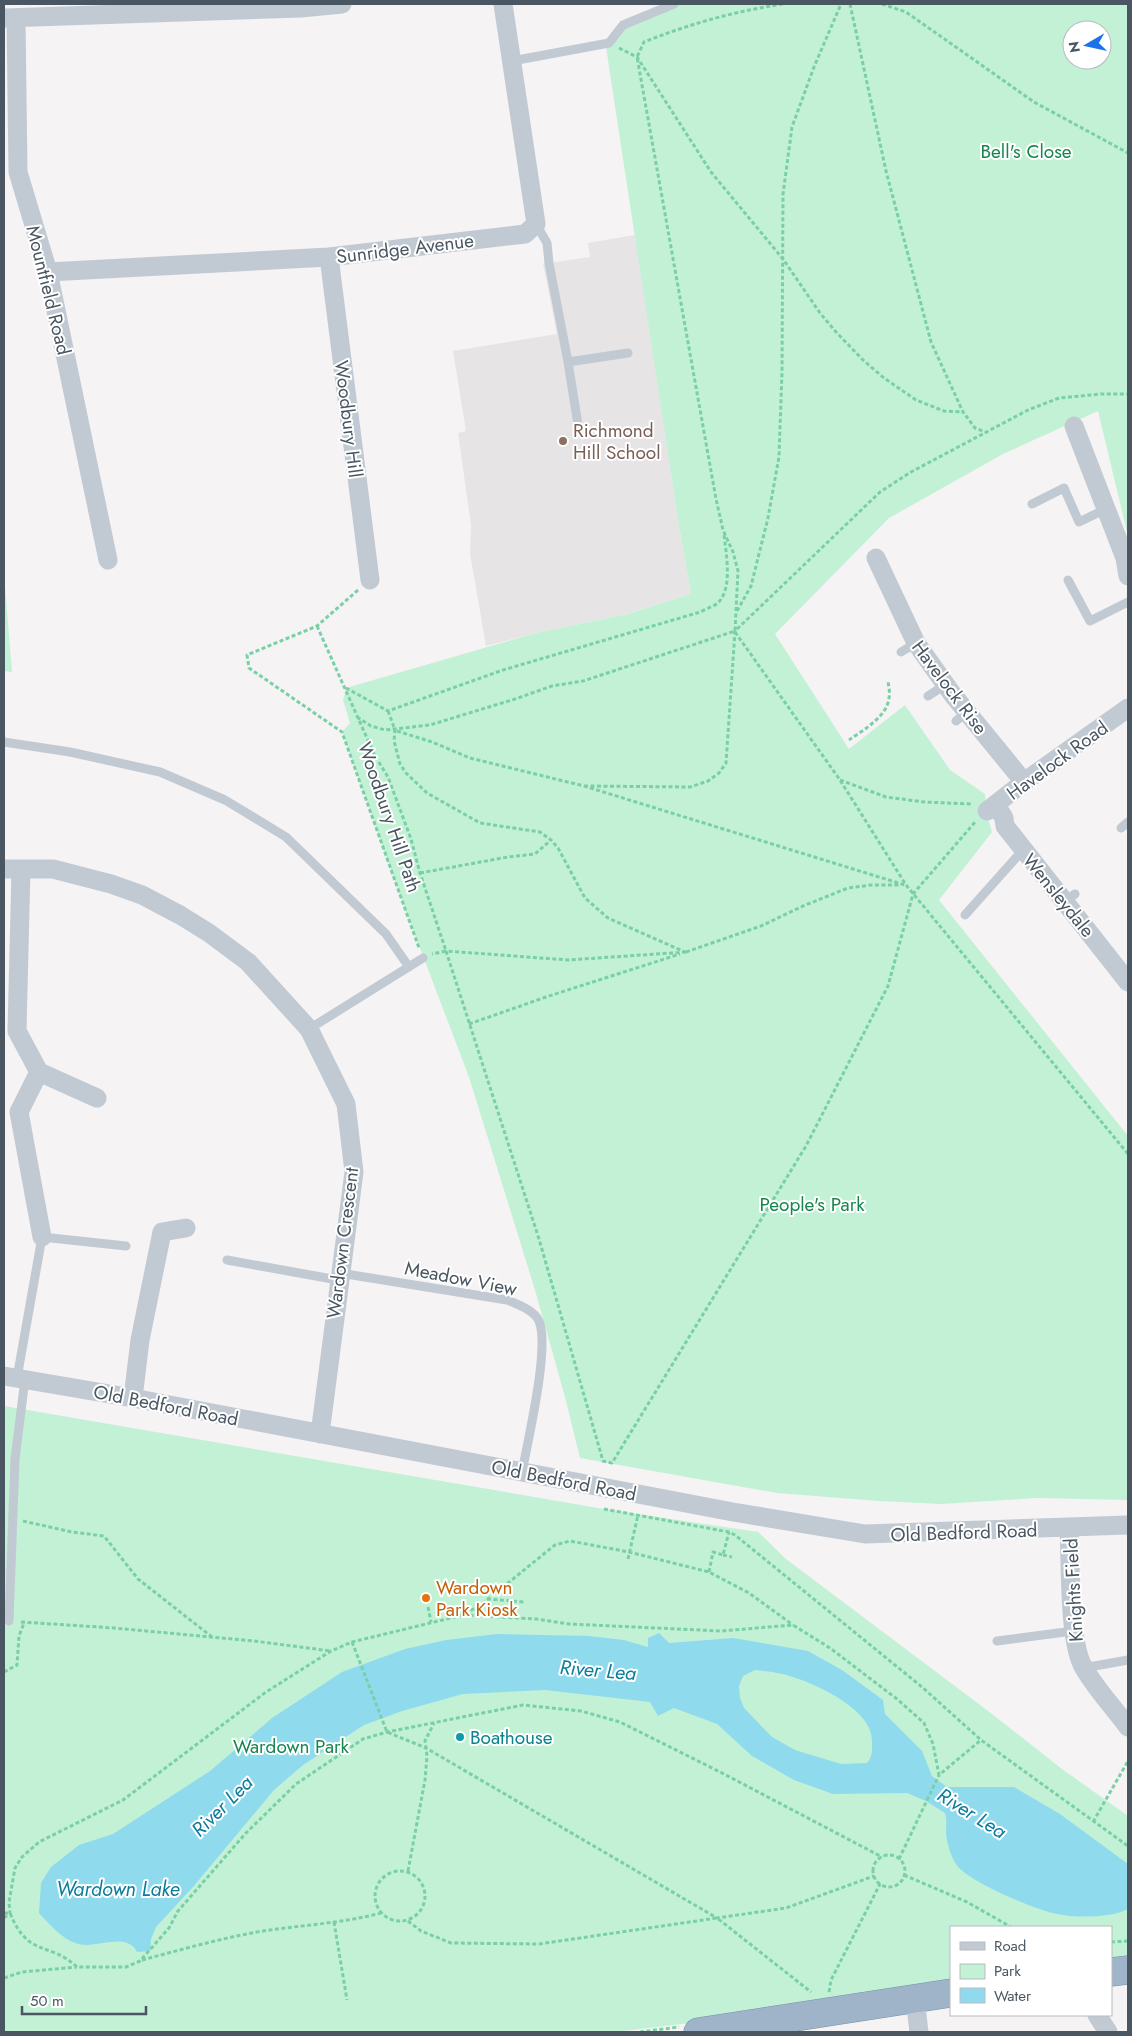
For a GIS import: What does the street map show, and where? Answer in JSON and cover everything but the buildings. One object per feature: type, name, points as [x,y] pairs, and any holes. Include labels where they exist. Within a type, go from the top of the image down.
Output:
[{"type":"highway","points":[[1112,1972],[1128,1970]]},
{"type":"highway","points":[[698,2032],[950,1993]]},
{"type":"street","points":[[10,18],[302,8],[342,4]]},
{"type":"street","points":[[503,4],[536,224]]},
{"type":"street","name":"Mountfield Road","points":[[10,18],[18,172],[48,272],[108,560]]},
{"type":"street","name":"Sunridge Avenue","points":[[48,272],[329,257],[525,234],[536,224]]},
{"type":"street","name":"Woodbury Hill","points":[[329,257],[370,580]]},
{"type":"street","points":[[1074,426],[1124,558],[1128,576]]},
{"type":"street","name":"Havelock Rise","points":[[876,558],[908,648],[945,685],[961,717],[1024,782]]},
{"type":"street","name":"Havelock Road","points":[[991,808],[1024,782],[1128,708]]},
{"type":"street","name":"Wensleydale","points":[[991,808],[1004,818],[1004,826],[1023,850],[1070,898],[1128,982]]},
{"type":"street","points":[[12,869],[17,1031],[39,1072],[97,1098]]},
{"type":"street","name":"Wardown Crescent","points":[[12,869],[53,869],[111,884],[142,895],[180,915],[209,933],[248,962],[309,1029],[346,1104],[354,1172],[320,1434]]},
{"type":"street","points":[[39,1072],[19,1112],[42,1237]]},
{"type":"street","points":[[133,1398],[140,1340],[162,1232],[186,1228]]},
{"type":"street","name":"Old Bedford Road","points":[[15,1378],[133,1398],[522,1472],[865,1534],[1128,1526]]},
{"type":"street","name":"Knights Field","points":[[1069,1528],[1073,1631],[1077,1652],[1083,1668],[1128,1727]]},
{"type":"street","points":[[916,1998],[919,2032]]},
{"type":"street","points":[[1098,2016],[1108,2032]]},
{"type":"lane","points":[[512,61],[609,43],[623,25],[674,4]]},
{"type":"lane","points":[[536,224],[547,243],[579,431]]},
{"type":"lane","points":[[568,362],[628,353]]},
{"type":"lane","points":[[1032,504],[1064,488],[1080,522],[1106,510]]},
{"type":"lane","points":[[1068,580],[1090,620],[1128,602]]},
{"type":"lane","points":[[928,696],[945,685]]},
{"type":"lane","points":[[4,742],[70,752],[160,772],[225,800],[286,837],[386,934],[409,967]]},
{"type":"lane","points":[[965,915],[1023,850]]},
{"type":"lane","points":[[309,1029],[423,958]]},
{"type":"lane","points":[[9,1621],[15,1459],[15,1378],[42,1237],[126,1246]]},
{"type":"lane","points":[[227,1260],[339,1276]]},
{"type":"lane","name":"Meadow View","points":[[339,1276],[507,1300],[524,1307],[538,1319],[542,1335],[540,1371],[522,1472]]},
{"type":"lane","points":[[997,1641],[1073,1631]]},
{"type":"lane","points":[[1083,1668],[1128,1660]]},
{"type":"path","points":[[388,711],[503,670],[697,613],[716,604],[724,595],[727,572],[723,530],[700,418],[637,58],[644,42],[743,10],[783,4]]},
{"type":"path","points":[[735,614],[751,586],[768,518],[779,457],[784,259],[783,194],[792,127],[814,67],[841,4]]},
{"type":"path","points":[[850,4],[886,170],[931,342],[963,412],[975,428],[985,432]]},
{"type":"path","points":[[882,4],[906,12],[1034,102],[1128,153]]},
{"type":"path","points":[[609,43],[637,58],[711,172],[784,259],[820,313],[836,332],[863,360],[884,378],[916,400],[944,411],[963,412]]},
{"type":"path","points":[[357,717],[371,726],[385,730],[430,725],[552,686],[583,681],[735,631],[880,492],[911,472],[1028,410],[1060,398],[1101,394],[1128,394]]},
{"type":"path","points":[[584,786],[690,787],[708,781],[726,763],[738,571],[733,552],[723,530]]},
{"type":"path","name":"Woodbury Hill Path","points":[[370,580],[317,626],[247,655],[249,668],[342,732],[423,958]]},
{"type":"path","points":[[317,626],[375,756],[388,777],[411,839],[420,873],[542,1248],[603,1460],[612,1463],[806,1146],[888,986],[913,894],[965,832],[991,808]]},
{"type":"path","points":[[735,631],[840,780],[906,885],[1128,1154]]},
{"type":"path","points":[[849,740],[883,713],[890,699],[888,682]]},
{"type":"path","points":[[346,688],[388,711],[395,730],[394,741],[400,764],[406,773],[427,793],[480,823],[540,832],[551,840],[585,898],[608,918],[686,952]]},
{"type":"path","points":[[395,730],[432,742],[470,758],[584,786],[906,885]]},
{"type":"path","points":[[840,780],[886,797],[991,808]]},
{"type":"path","points":[[420,873],[535,854],[551,840]]},
{"type":"path","points":[[469,1024],[589,982],[686,952],[761,926],[803,906],[848,888],[871,885],[906,885]]},
{"type":"path","points":[[423,958],[446,951],[568,960],[686,952]]},
{"type":"path","points":[[628,1559],[643,1494]]},
{"type":"path","points":[[604,1509],[729,1532],[735,1535],[922,1687],[980,1740],[1128,1846]]},
{"type":"path","points":[[12,1520],[72,1532],[104,1536],[138,1578],[213,1638]]},
{"type":"path","points":[[723,1554],[729,1532]]},
{"type":"path","points":[[463,1615],[487,1599],[555,1545],[562,1542],[570,1541],[630,1552],[709,1572],[749,1593],[830,1648],[897,1699],[924,1723],[934,1744],[940,1775]]},
{"type":"path","points":[[709,1572],[713,1552],[732,1558]]},
{"type":"path","points":[[487,1599],[524,1602]]},
{"type":"path","points":[[428,1607],[431,1622]]},
{"type":"path","points":[[78,1967],[66,1957],[38,1948],[29,1942],[18,1928],[10,1912],[9,1902],[15,1868],[22,1857],[39,1842],[123,1800],[266,1692],[331,1651],[352,1642],[463,1615],[536,1619],[569,1624],[721,1630],[794,1625]]},
{"type":"path","points":[[9,1621],[114,1628],[331,1651]]},
{"type":"path","points":[[4,1672],[17,1666],[19,1636],[24,1623]]},
{"type":"path","points":[[352,1642],[386,1732],[426,1748],[717,1918],[812,1993]]},
{"type":"path","points":[[140,1961],[169,1928],[178,1911],[246,1833],[296,1784],[363,1739],[386,1732],[523,1705],[581,1711],[620,1722],[882,1857],[891,1856],[899,1859],[904,1869],[904,1876],[901,1882],[890,1886],[880,1884],[874,1876],[875,1864],[882,1857]]},
{"type":"path","points":[[408,1871],[425,1780],[427,1735],[434,1723]]},
{"type":"path","points":[[899,1859],[940,1775],[980,1740]]},
{"type":"path","points":[[1093,1822],[1128,1760]]},
{"type":"path","points":[[408,1921],[422,1910],[425,1897],[424,1888],[418,1878],[408,1871],[390,1872],[384,1876],[375,1889],[376,1906],[388,1920],[408,1921],[421,1931],[451,1943],[539,1944],[786,1908],[874,1876]]},
{"type":"path","points":[[904,1876],[967,1902],[1009,1926]]},
{"type":"path","points":[[828,1997],[830,1980],[880,1884]]},
{"type":"path","points":[[4,1913],[10,1912]]},
{"type":"path","points":[[4,1918],[10,1912]]},
{"type":"path","points":[[4,1978],[22,1972],[78,1967],[126,1967],[140,1961],[213,1941],[247,1934],[355,1920],[381,1913]]},
{"type":"path","points":[[334,1922],[347,2000]]},
{"type":"path","points":[[1112,1942],[1128,1941]]},
{"type":"shaded area","name":"Richmond Hill School","points":[[635,235],[691,594],[627,614],[536,633],[486,646],[470,553],[471,525],[458,433],[466,431],[453,351],[557,334],[543,264],[590,257],[588,243]]},
{"type":"green space","name":"People's Park","points":[[670,4],[1128,4],[1128,536],[1098,411],[1003,454],[889,518],[775,634],[849,749],[905,705],[950,770],[985,794],[986,812],[992,832],[939,900],[1128,1136],[1128,1500],[1037,1498],[941,1504],[879,1501],[777,1493],[580,1458],[535,1290],[469,1077],[402,901],[342,732],[350,723],[343,700],[346,688],[536,633],[628,614],[691,594],[606,47],[611,33],[619,24]]},
{"type":"green space","points":[[4,574],[12,672],[4,671]]},
{"type":"green space","name":"Wardown Park","points":[[4,1406],[604,1509],[758,1532],[786,1559],[1062,1769],[1128,1816],[1128,1957],[1112,1960],[1112,1926],[950,1926],[950,1987],[851,2004],[615,2032],[4,2032]]},
{"type":"water","name":"Wardown Lake","points":[[659,1633],[669,1643],[733,1638],[808,1651],[842,1670],[883,1700],[885,1714],[922,1751],[932,1776],[947,1787],[1014,1787],[1060,1814],[1128,1864],[1128,1909],[1103,1916],[1083,1917],[1057,1914],[1034,1907],[1002,1894],[962,1871],[954,1861],[949,1848],[946,1835],[945,1813],[926,1801],[907,1793],[833,1794],[794,1780],[752,1756],[717,1724],[674,1708],[658,1716],[650,1702],[545,1690],[463,1694],[402,1711],[364,1725],[303,1765],[274,1790],[193,1887],[156,1927],[151,1939],[150,1951],[137,1952],[132,1946],[119,1942],[86,1945],[73,1942],[57,1932],[39,1913],[41,1883],[51,1867],[79,1845],[113,1834],[210,1771],[272,1718],[342,1672],[405,1649],[446,1640],[497,1634],[589,1636],[624,1640],[648,1647],[648,1638]],"holes":[[[755,1670],[782,1674],[808,1682],[838,1697],[851,1707],[862,1717],[870,1729],[872,1750],[867,1763],[841,1764],[795,1750],[772,1737],[744,1708],[740,1698],[739,1686],[743,1676]]]},
{"type":"place","name":"Richmond Hill School","points":[[563,441]]},
{"type":"place","name":"Wardown Park Kiosk","points":[[426,1598]]},
{"type":"place","name":"Boathouse","points":[[460,1737]]},
{"type":"park label","name":"Bell's Close","points":[[1026,151]]},
{"type":"water label","name":"River Lea","points":[[598,1670]]},
{"type":"water label","name":"River Lea","points":[[222,1806]]},
{"type":"water label","name":"River Lea","points":[[972,1813]]}]
